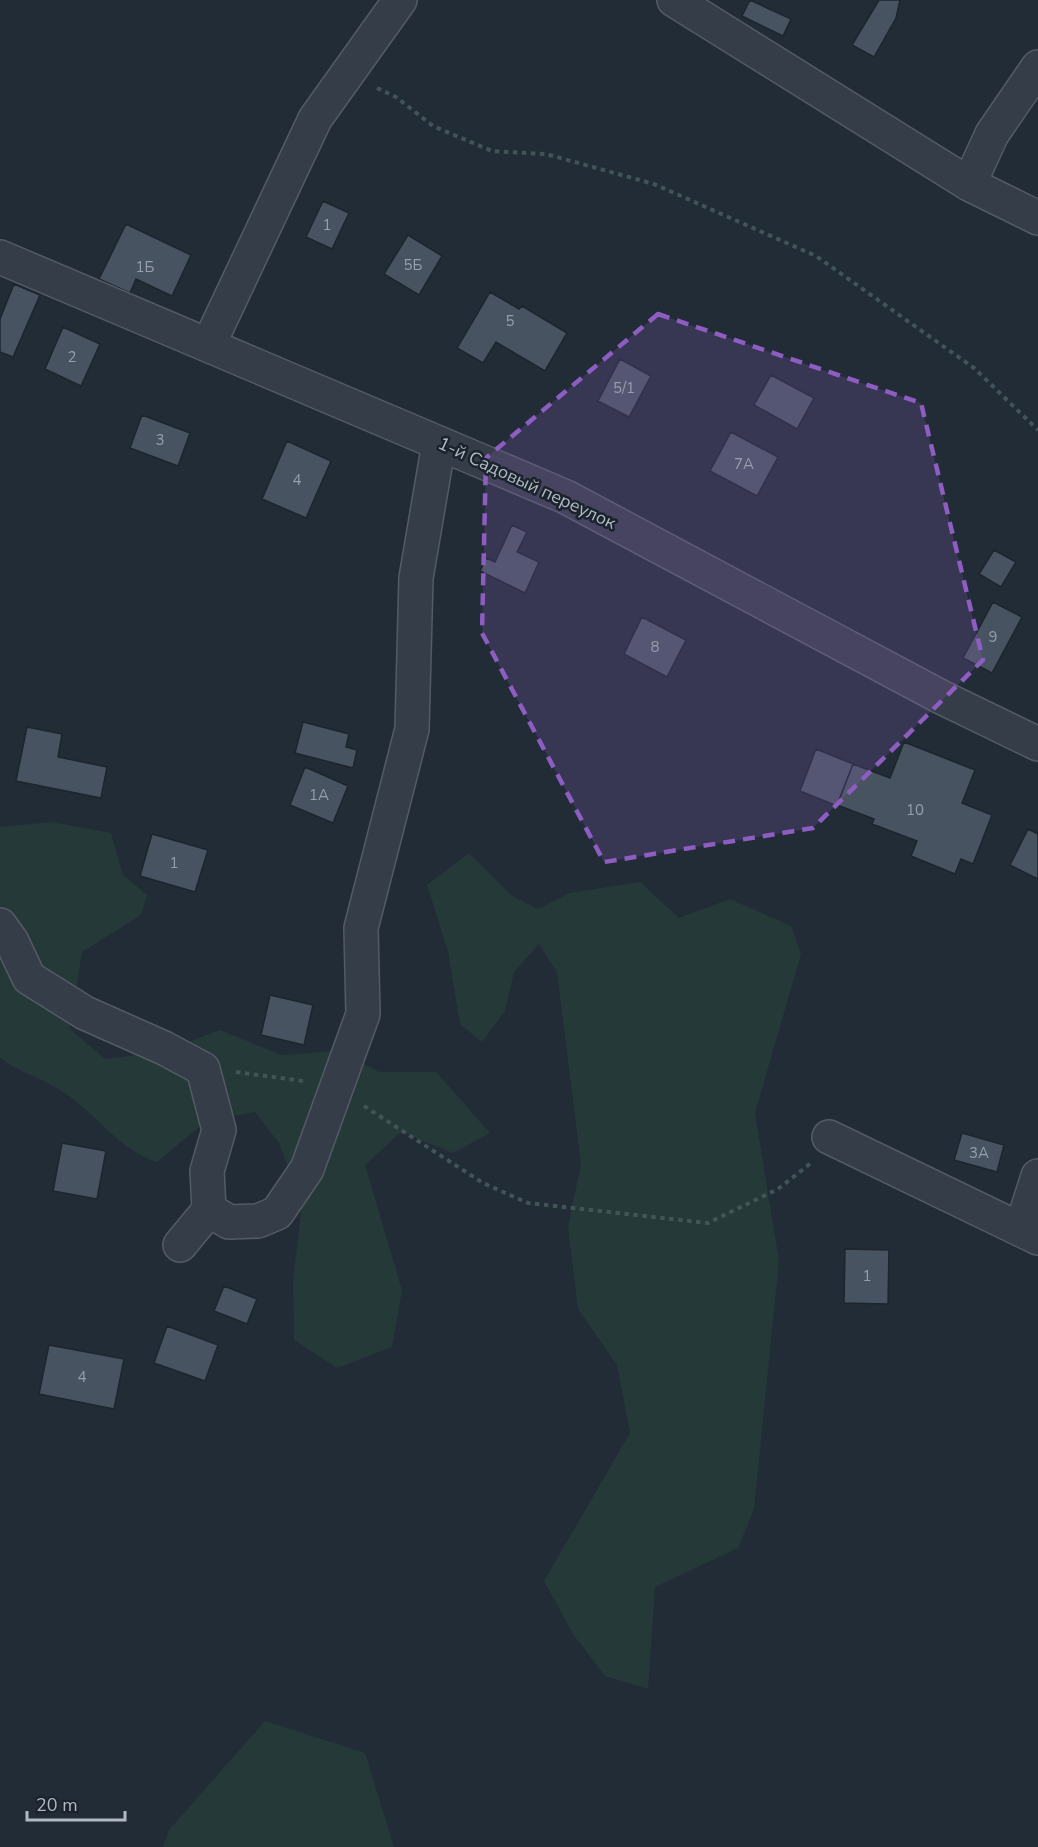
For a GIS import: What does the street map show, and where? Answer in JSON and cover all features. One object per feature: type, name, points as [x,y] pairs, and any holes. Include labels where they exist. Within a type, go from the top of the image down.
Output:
[{"type":"street","points":[[209,344],[315,119],[400,0]]},
{"type":"street","points":[[675,0],[969,184],[1038,218]]},
{"type":"street","points":[[969,184],[992,134],[1038,67]]},
{"type":"street","name":"1-й Садовый переулок","points":[[0,257],[566,497],[941,697],[1038,744]]},
{"type":"street","points":[[209,1210],[229,1222],[258,1221],[277,1213],[307,1169],[363,1014],[361,928],[412,729],[416,578],[439,443]]},
{"type":"street","points":[[0,925],[12,942],[29,978],[85,1013],[165,1048],[203,1069],[219,1130],[207,1171],[209,1210],[180,1245]]},
{"type":"street","points":[[834,1139],[1029,1234],[1038,1176]]},
{"type":"path","points":[[347,74],[396,97],[433,126],[492,152],[546,154],[654,184],[816,255],[974,368],[1038,430]]},
{"type":"path","points":[[203,1069],[283,1077],[336,1088],[483,1183],[528,1203],[708,1223],[778,1189],[834,1139]]},
{"type":"highlighted area","points":[[658,314],[921,403],[983,660],[813,828],[604,862],[482,633],[486,458]]},
{"type":"green space","points":[[52,822],[111,833],[123,875],[147,895],[141,915],[82,952],[70,1029],[105,1059],[162,1052],[220,1030],[281,1055],[335,1051],[380,1072],[436,1072],[490,1133],[453,1153],[401,1132],[365,1165],[402,1290],[392,1347],[337,1368],[294,1340],[293,1281],[302,1204],[279,1143],[255,1112],[206,1121],[157,1162],[120,1141],[65,1093],[0,1058],[0,827]]},
{"type":"green space","points":[[469,853],[512,896],[538,909],[570,893],[640,882],[679,918],[730,899],[791,926],[801,954],[755,1113],[779,1261],[754,1509],[738,1548],[655,1587],[648,1689],[605,1676],[573,1634],[544,1581],[630,1433],[617,1365],[578,1309],[568,1227],[581,1164],[557,972],[539,944],[514,972],[505,1011],[482,1042],[460,1024],[448,951],[427,885]]},
{"type":"green space","points":[[265,1721],[365,1753],[394,1847],[163,1847],[169,1830]]},
{"type":"building","points":[[750,0],[791,19],[783,36],[742,16]]},
{"type":"building","points":[[879,0],[900,0],[896,18],[874,57],[852,45]]},
{"type":"building","points":[[323,201],[349,213],[332,249],[306,237]]},
{"type":"building","points":[[126,224],[191,255],[172,296],[136,279],[130,293],[99,279]]},
{"type":"building","points":[[408,235],[442,256],[419,295],[384,274]]},
{"type":"building","points":[[14,284],[40,295],[13,357],[0,352],[0,319]]},
{"type":"building","points":[[490,292],[519,309],[522,306],[567,333],[545,371],[496,342],[483,363],[457,348]]},
{"type":"building","points":[[63,327],[100,344],[81,386],[45,369]]},
{"type":"building","points":[[620,359],[651,376],[629,417],[598,401]]},
{"type":"building","points":[[771,375],[814,398],[797,429],[754,405]]},
{"type":"building","points":[[142,415],[190,433],[178,466],[130,448]]},
{"type":"building","points":[[731,432],[778,457],[757,496],[710,471]]},
{"type":"building","points":[[287,441],[331,461],[306,518],[262,499]]},
{"type":"building","points":[[512,525],[527,532],[517,552],[539,562],[525,593],[480,571],[486,558],[495,562]]},
{"type":"building","points":[[994,550],[1016,562],[1001,587],[979,574]]},
{"type":"building","points":[[993,602],[1022,617],[992,673],[963,658]]},
{"type":"building","points":[[642,617],[686,640],[667,677],[624,654]]},
{"type":"building","points":[[303,722],[349,734],[346,747],[357,750],[353,768],[295,753]]},
{"type":"building","points":[[27,727],[62,734],[58,757],[107,767],[101,798],[16,781]]},
{"type":"building","points":[[904,742],[975,770],[962,803],[992,815],[973,864],[961,859],[955,874],[911,856],[917,841],[872,824],[874,819],[837,805],[853,764],[890,778]]},
{"type":"building","points":[[816,749],[853,764],[837,806],[800,791]]},
{"type":"building","points":[[305,767],[348,786],[333,823],[290,805]]},
{"type":"building","points":[[1028,829],[1038,834],[1038,879],[1010,865]]},
{"type":"building","points":[[152,834],[208,850],[195,892],[140,876]]},
{"type":"building","points":[[270,995],[313,1005],[304,1045],[261,1035]]},
{"type":"building","points":[[962,1133],[1004,1145],[997,1172],[954,1160]]},
{"type":"building","points":[[62,1143],[106,1151],[97,1199],[53,1191]]},
{"type":"building","points":[[845,1249],[889,1250],[888,1304],[844,1303]]},
{"type":"building","points":[[224,1286],[257,1299],[247,1324],[214,1311]]},
{"type":"building","points":[[167,1326],[218,1345],[205,1381],[154,1363]]},
{"type":"building","points":[[49,1345],[124,1359],[114,1409],[39,1394]]}]
